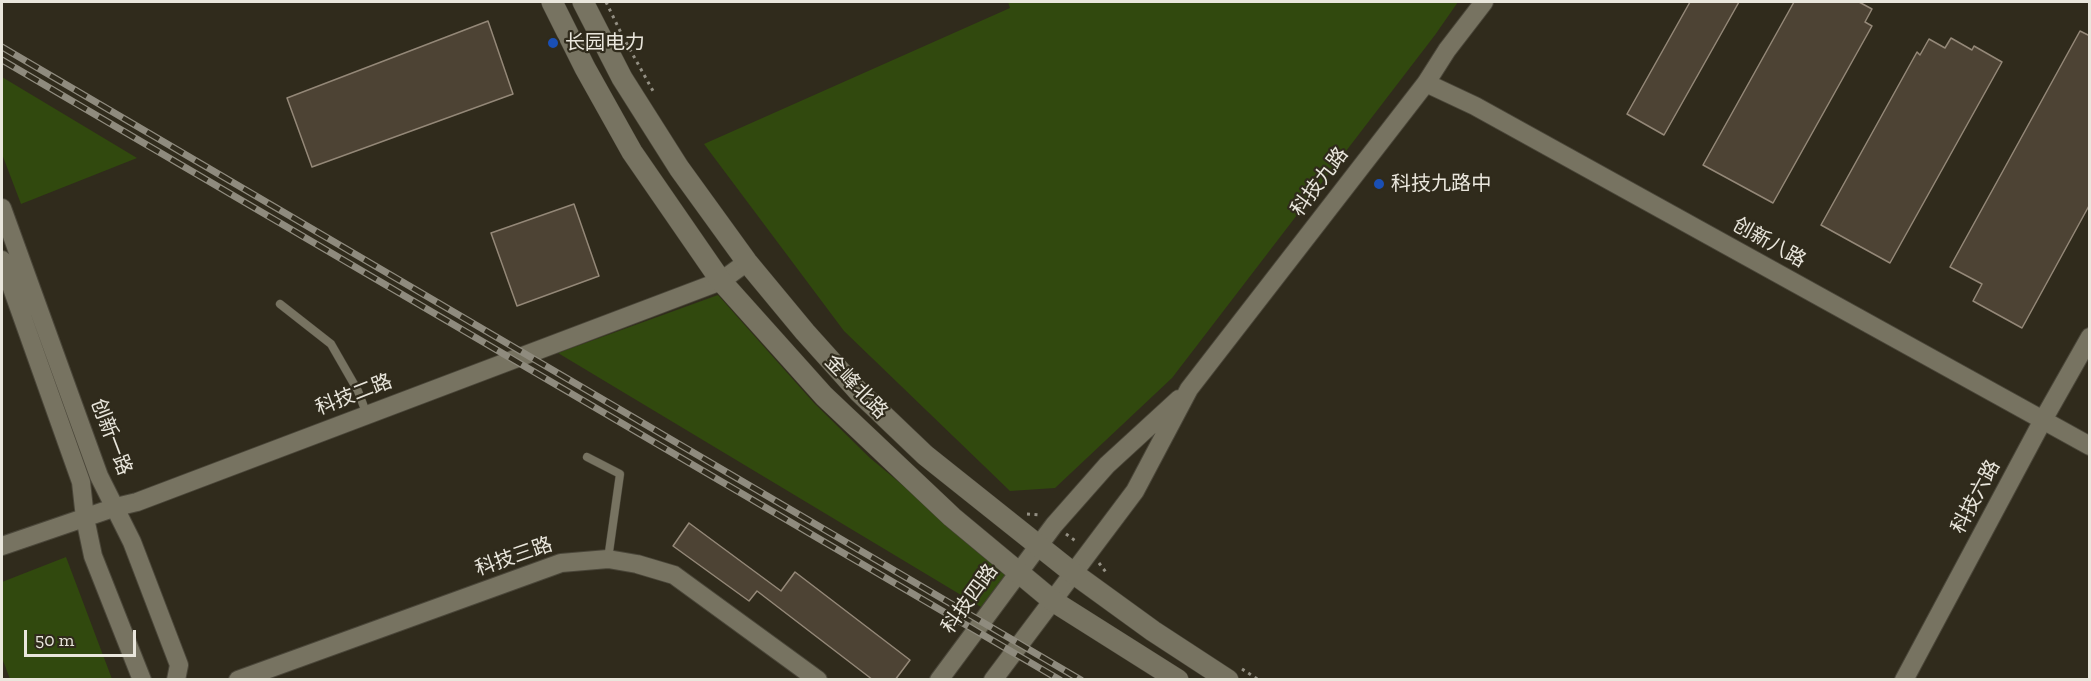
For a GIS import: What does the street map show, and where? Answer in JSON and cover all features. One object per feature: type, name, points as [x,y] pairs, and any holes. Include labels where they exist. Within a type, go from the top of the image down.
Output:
[{"type":"main road","name":"金峰北路","points":[[552,2],[585,68],[632,152],[721,281],[825,396],[952,517],[1053,601],[1178,680]]},
{"type":"main road","name":"金峰北路","points":[[583,2],[603,44],[648,121],[679,168],[747,262],[859,392],[926,454],[1073,573],[1153,631],[1233,673]]},
{"type":"street","name":"科技九路","points":[[1073,573],[1135,491],[1190,389],[1426,83],[1447,50],[1484,2]]},
{"type":"street","name":"创新八路","points":[[1426,83],[1475,106],[2090,446]]},
{"type":"street","name":"创新一路","points":[[2,208],[99,476],[132,542],[179,665],[176,680]]},
{"type":"street","points":[[2,260],[81,482],[85,518],[93,556],[142,680]]},
{"type":"street","name":"科技二路","points":[[2,546],[137,502],[721,281],[747,262]]},
{"type":"street","name":"科技六路","points":[[1904,680],[2090,337]]},
{"type":"street","name":"科技九路","points":[[1039,546],[1054,525],[1107,465],[1190,389]]},
{"type":"street","name":"科技四路","points":[[939,680],[1039,546]]},
{"type":"street","name":"科技三路","points":[[238,680],[561,563],[608,559],[637,564],[674,575],[819,680]]},
{"type":"street","points":[[993,680],[1073,573]]},
{"type":"lane","points":[[279,304],[331,344],[358,391],[367,415]]},
{"type":"lane","points":[[587,457],[620,474],[608,559]]},
{"type":"path","points":[[606,2],[656,96]]},
{"type":"path","points":[[1024,513],[1041,515],[1090,552],[1108,576]]},
{"type":"path","points":[[1233,673],[1259,680]]},
{"type":"green space","points":[[1008,2],[1458,2],[1172,378],[1055,488],[1010,491],[844,331],[704,144],[1010,8]]},
{"type":"green space","points":[[2,77],[137,158],[21,204],[2,154]]},
{"type":"green space","points":[[718,295],[814,403],[870,458],[1007,572],[981,607],[558,353]]},
{"type":"green space","points":[[66,557],[112,679],[10,679],[2,658],[2,582]]},
{"type":"building","points":[[1690,2],[1739,2],[1664,135],[1627,114]]},
{"type":"building","points":[[1794,2],[1859,2],[1872,9],[1865,22],[1872,26],[1773,203],[1703,165]]},
{"type":"building","points":[[488,21],[513,94],[312,167],[287,98]]},
{"type":"building","points":[[2080,31],[2090,36],[2090,204],[2022,328],[1973,301],[1982,284],[1950,267]]},
{"type":"building","points":[[1951,38],[1972,50],[1974,46],[2002,62],[1890,263],[1821,225],[1917,52],[1920,55],[1929,39],[1945,48]]},
{"type":"building","points":[[574,204],[599,276],[517,306],[491,233]]},
{"type":"building","points":[[689,523],[781,591],[795,572],[910,660],[895,680],[873,680],[757,591],[749,601],[673,546]]},
{"type":"railway","points":[[2,47],[1081,680]]},
{"type":"railway","points":[[2,60],[1060,680]]},
{"type":"place","name":"长园电力","points":[[553,43]]},
{"type":"place","name":"科技九路中","points":[[1379,184]]}]
